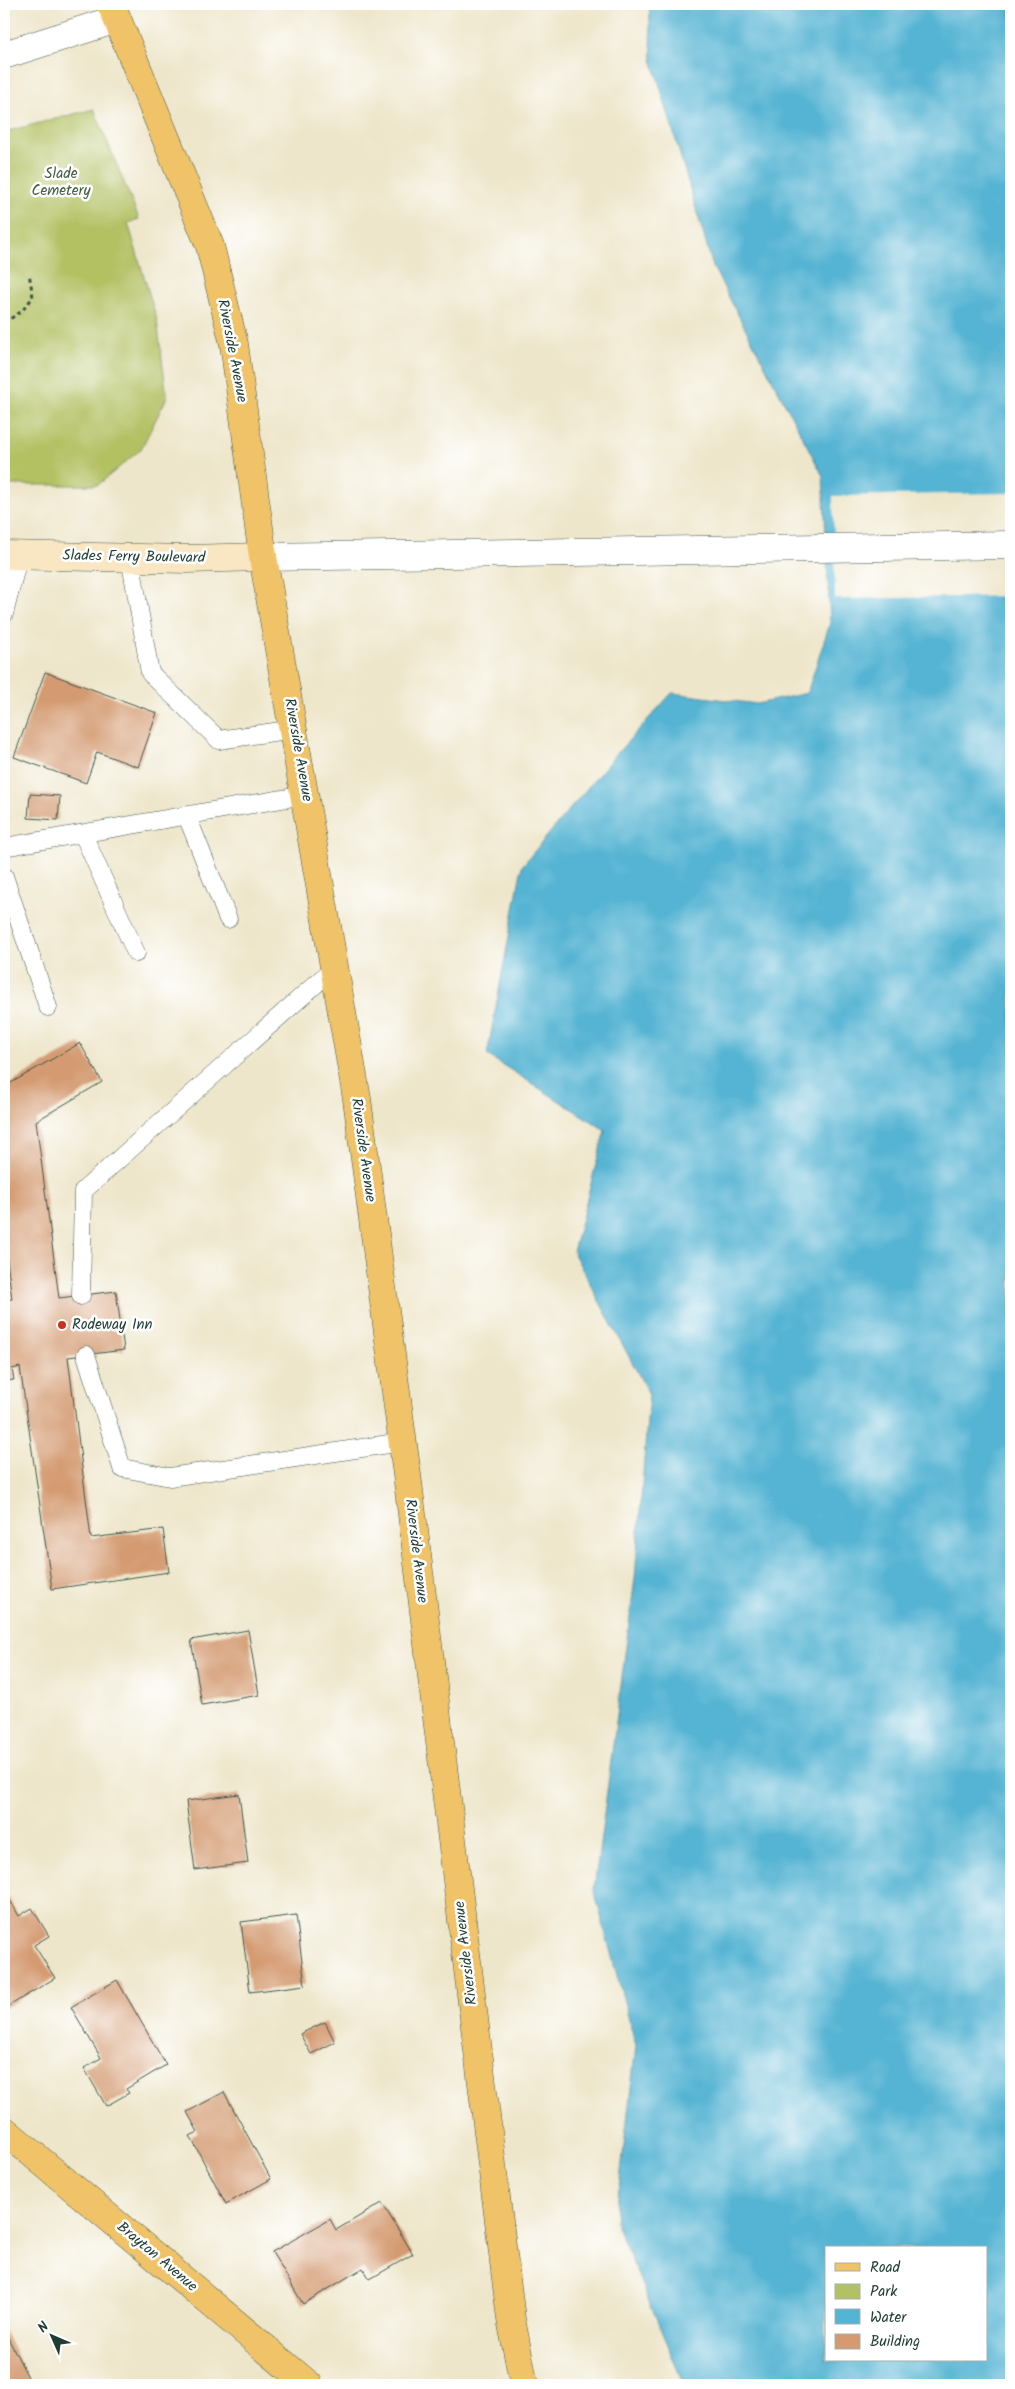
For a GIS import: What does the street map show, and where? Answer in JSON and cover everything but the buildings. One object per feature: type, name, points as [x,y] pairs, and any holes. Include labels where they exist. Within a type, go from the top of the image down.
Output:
[{"type":"main road","name":"Riverside Avenue","points":[[114,11],[210,246],[234,344],[264,557],[357,1099],[402,1442],[511,2319],[524,2385]]},
{"type":"main road","name":"Slades Ferry Boulevard","points":[[11,555],[264,557]]},
{"type":"main road","name":"Brayton Avenue","points":[[4,2130],[309,2385]]},
{"type":"main road","name":"Riverside Avenue","points":[[505,2385],[511,2319]]},
{"type":"street","points":[[6,49],[114,11]]},
{"type":"street","points":[[264,557],[1011,545]]},
{"type":"lane","points":[[4,614],[11,555]]},
{"type":"lane","points":[[130,557],[150,673],[219,740],[294,729]]},
{"type":"lane","points":[[4,847],[305,796]]},
{"type":"lane","points":[[186,816],[228,919]]},
{"type":"lane","points":[[82,834],[136,953]]},
{"type":"lane","points":[[4,876],[48,1007]]},
{"type":"lane","points":[[81,1296],[83,1191],[335,967]]},
{"type":"lane","points":[[86,1355],[122,1468],[170,1477],[402,1442]]},
{"type":"path","points":[[4,323],[22,311],[33,297],[29,272]]},
{"type":"green space","name":"Slade Cemetery","points":[[94,109],[139,219],[128,223],[157,320],[167,397],[141,449],[98,485],[4,485],[4,132]]},
{"type":"water","points":[[649,4],[1011,4],[1011,2385],[684,2385],[615,2221],[636,2046],[594,1890],[635,1578],[649,1394],[573,1252],[605,1130],[487,1055],[522,866],[611,760],[672,693],[757,704],[807,693],[830,623],[823,476],[713,267],[652,59]]},
{"type":"pier","points":[[1011,493],[1011,596],[835,599],[833,496]]},
{"type":"place","name":"Rodeway Inn","points":[[62,1325]]}]
